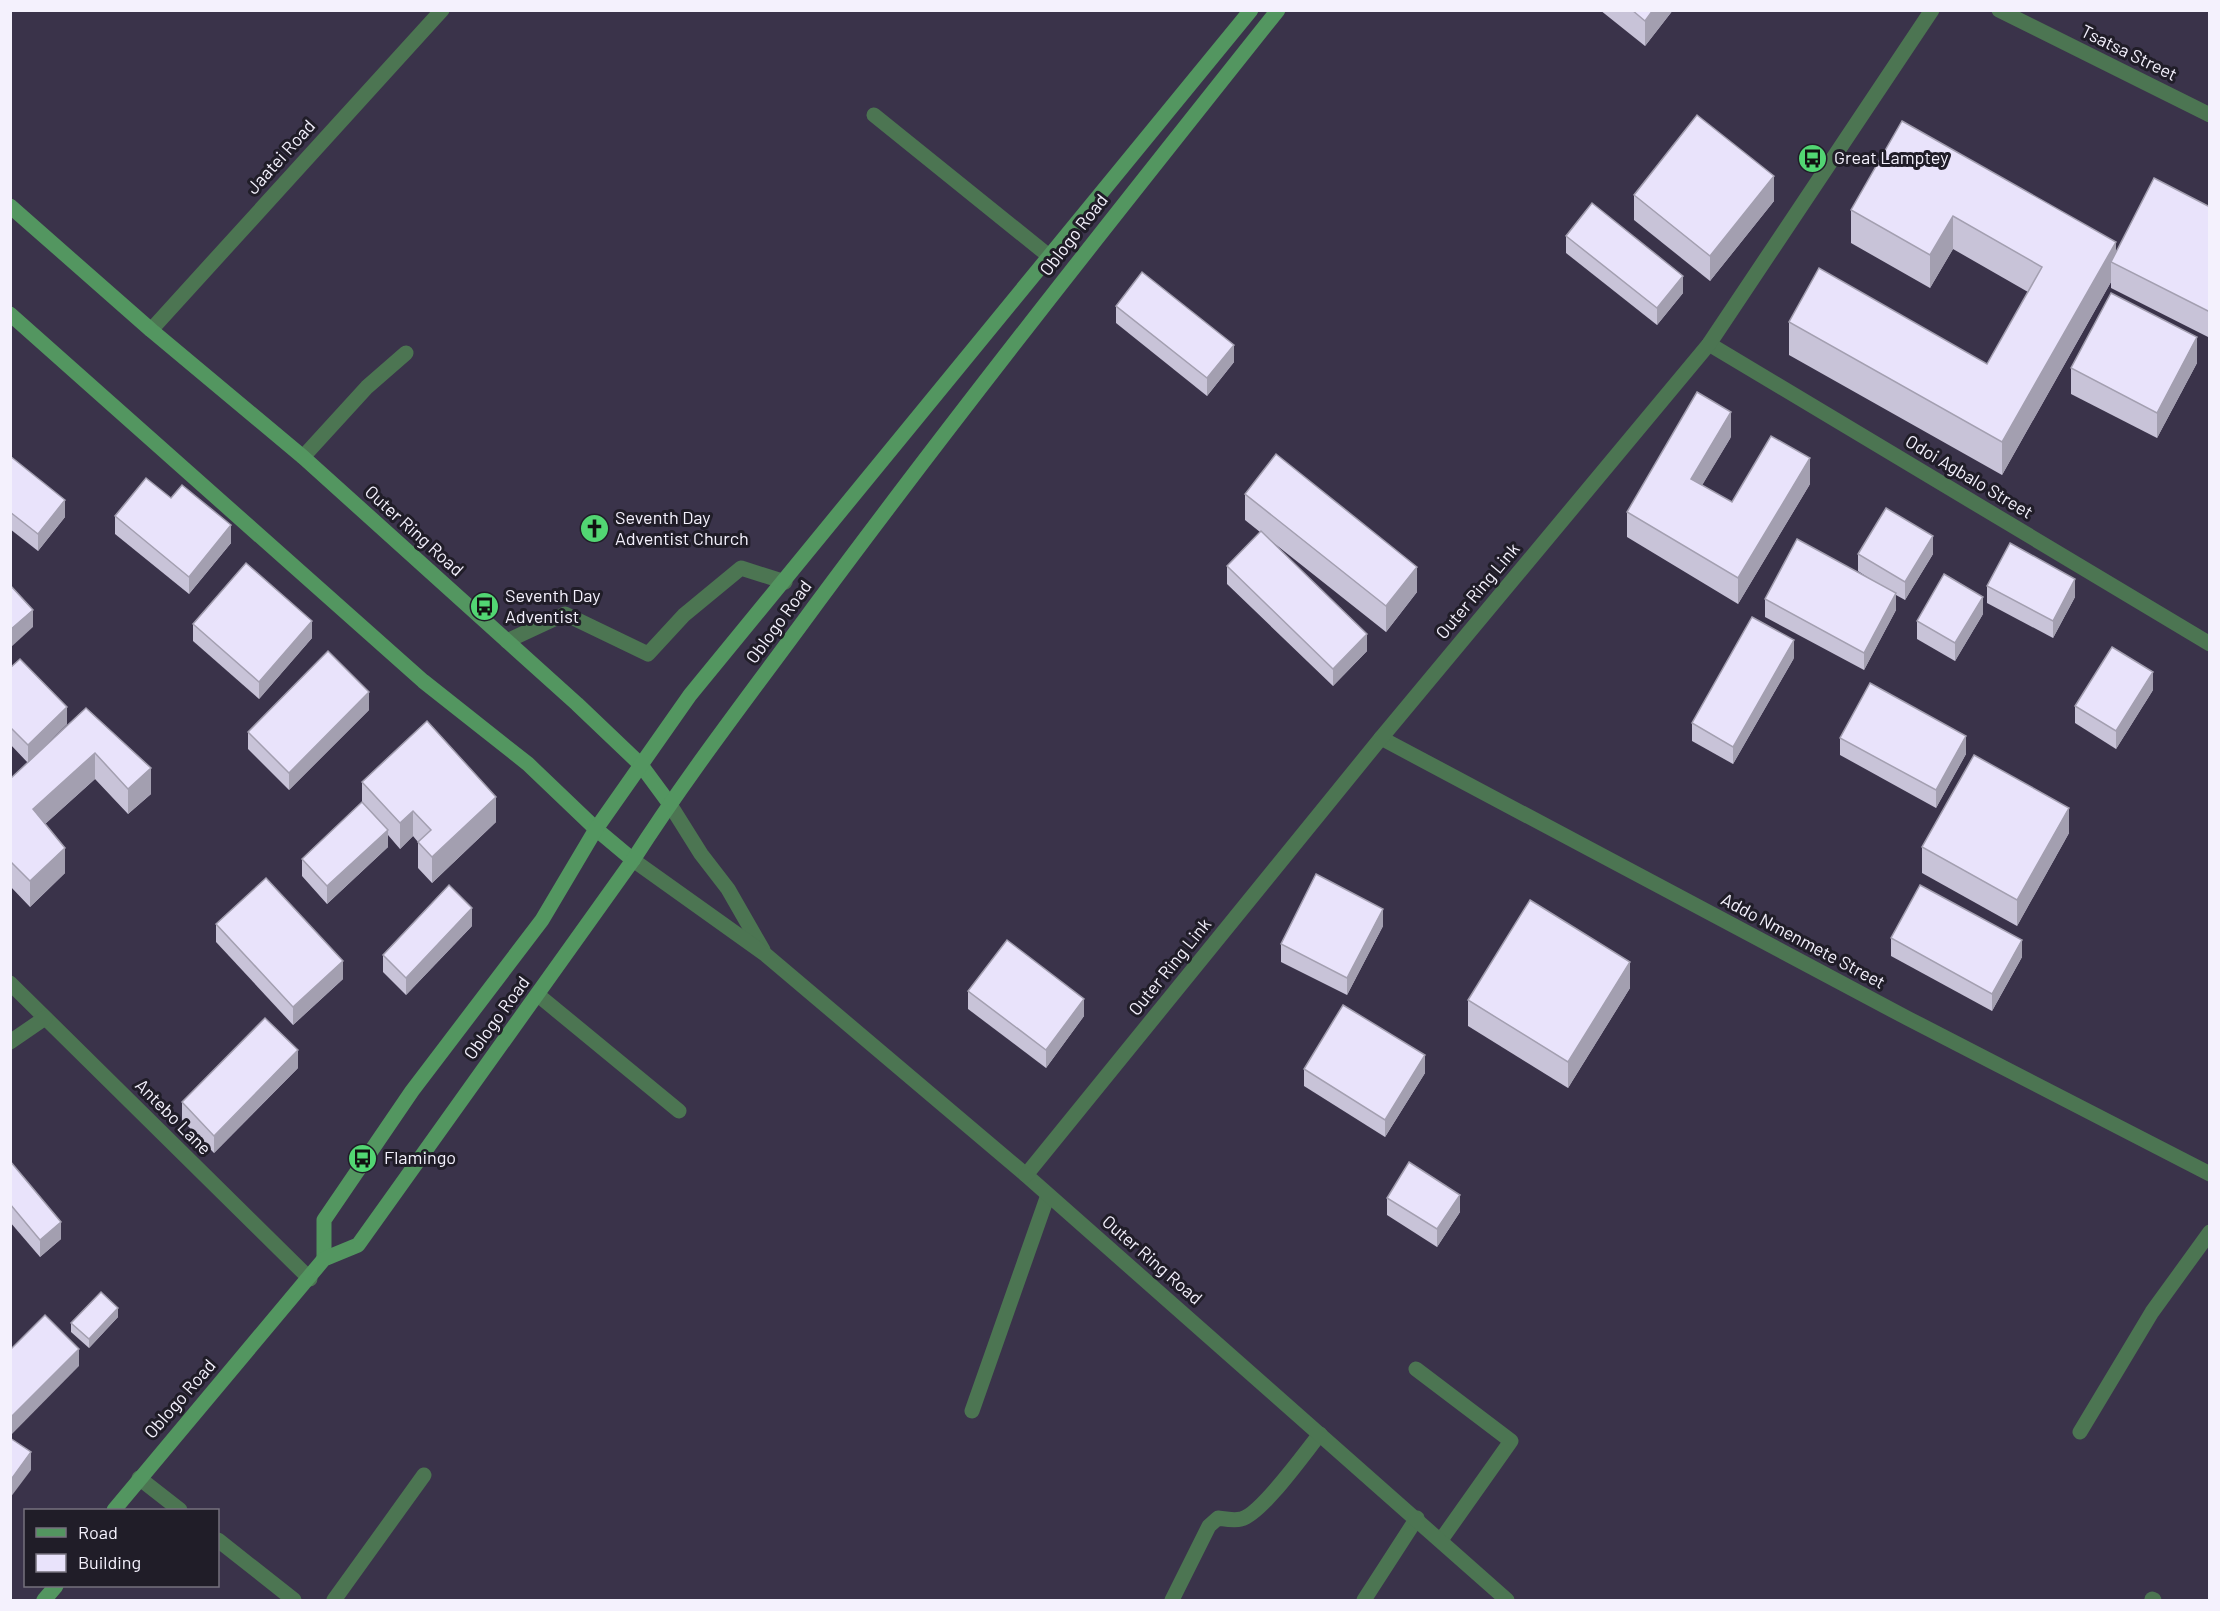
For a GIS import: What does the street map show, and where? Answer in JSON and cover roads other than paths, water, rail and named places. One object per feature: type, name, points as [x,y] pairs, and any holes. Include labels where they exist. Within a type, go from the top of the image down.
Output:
[{"type":"main road","name":"Oblogo Road","points":[[324,1259],[324,1220],[412,1091],[542,920],[596,829],[690,695],[1251,10]]},
{"type":"main road","name":"Oblogo Road","points":[[115,1509],[310,1279],[324,1259],[358,1245],[633,860],[669,803],[887,508],[1102,231],[1278,10]]},
{"type":"main road","name":"Outer Ring Road","points":[[10,206],[150,330],[303,457],[507,641],[641,765],[669,803]]},
{"type":"main road","name":"Outer Ring Road","points":[[10,314],[423,681],[528,764],[596,829],[633,860]]},
{"type":"main road","points":[[44,1600],[55,1587]]},
{"type":"street","name":"Jaatei Road","points":[[150,330],[442,10]]},
{"type":"street","name":"Outer Ring Link","points":[[1026,1175],[1381,738],[1709,344],[1932,10]]},
{"type":"street","name":"Tsatsa Street","points":[[1999,10],[2210,115]]},
{"type":"street","points":[[874,115],[1049,256]]},
{"type":"street","name":"Odoi Agbalo Street","points":[[1709,344],[2210,644]]},
{"type":"street","points":[[303,457],[368,387],[406,353]]},
{"type":"street","points":[[507,641],[565,614],[648,654],[684,615],[741,567],[784,582]]},
{"type":"street","name":"Addo Nmenmete Street","points":[[1381,738],[1878,1003],[2210,1174]]},
{"type":"street","name":"Outer Ring Road","points":[[669,803],[700,854],[728,888],[766,955]]},
{"type":"street","name":"Outer Ring Road","points":[[633,860],[766,955],[1026,1175],[1417,1518],[1507,1600]]},
{"type":"street","name":"Antebo Lane","points":[[10,983],[310,1279]]},
{"type":"street","points":[[538,995],[679,1111]]},
{"type":"street","points":[[10,1042],[45,1018]]},
{"type":"street","points":[[972,1411],[1048,1195]]},
{"type":"street","points":[[2080,1431],[2152,1312],[2210,1232]]},
{"type":"street","points":[[1416,1369],[1511,1441],[1441,1540]]},
{"type":"street","points":[[1172,1600],[1209,1526],[1218,1518],[1242,1519],[1252,1513],[1283,1481],[1320,1434]]},
{"type":"street","points":[[334,1600],[424,1475]]},
{"type":"street","points":[[139,1478],[179,1509]]},
{"type":"street","points":[[1364,1600],[1417,1518]]},
{"type":"street","points":[[219,1541],[294,1600]]},
{"type":"place","name":"Great Lamptey","points":[[1813,158]]},
{"type":"place","name":"Seventh Day Adventist Church","points":[[594,528]]},
{"type":"place","name":"Seventh Day Adventist","points":[[484,606]]},
{"type":"place","name":"Flamingo","points":[[363,1158]]}]
